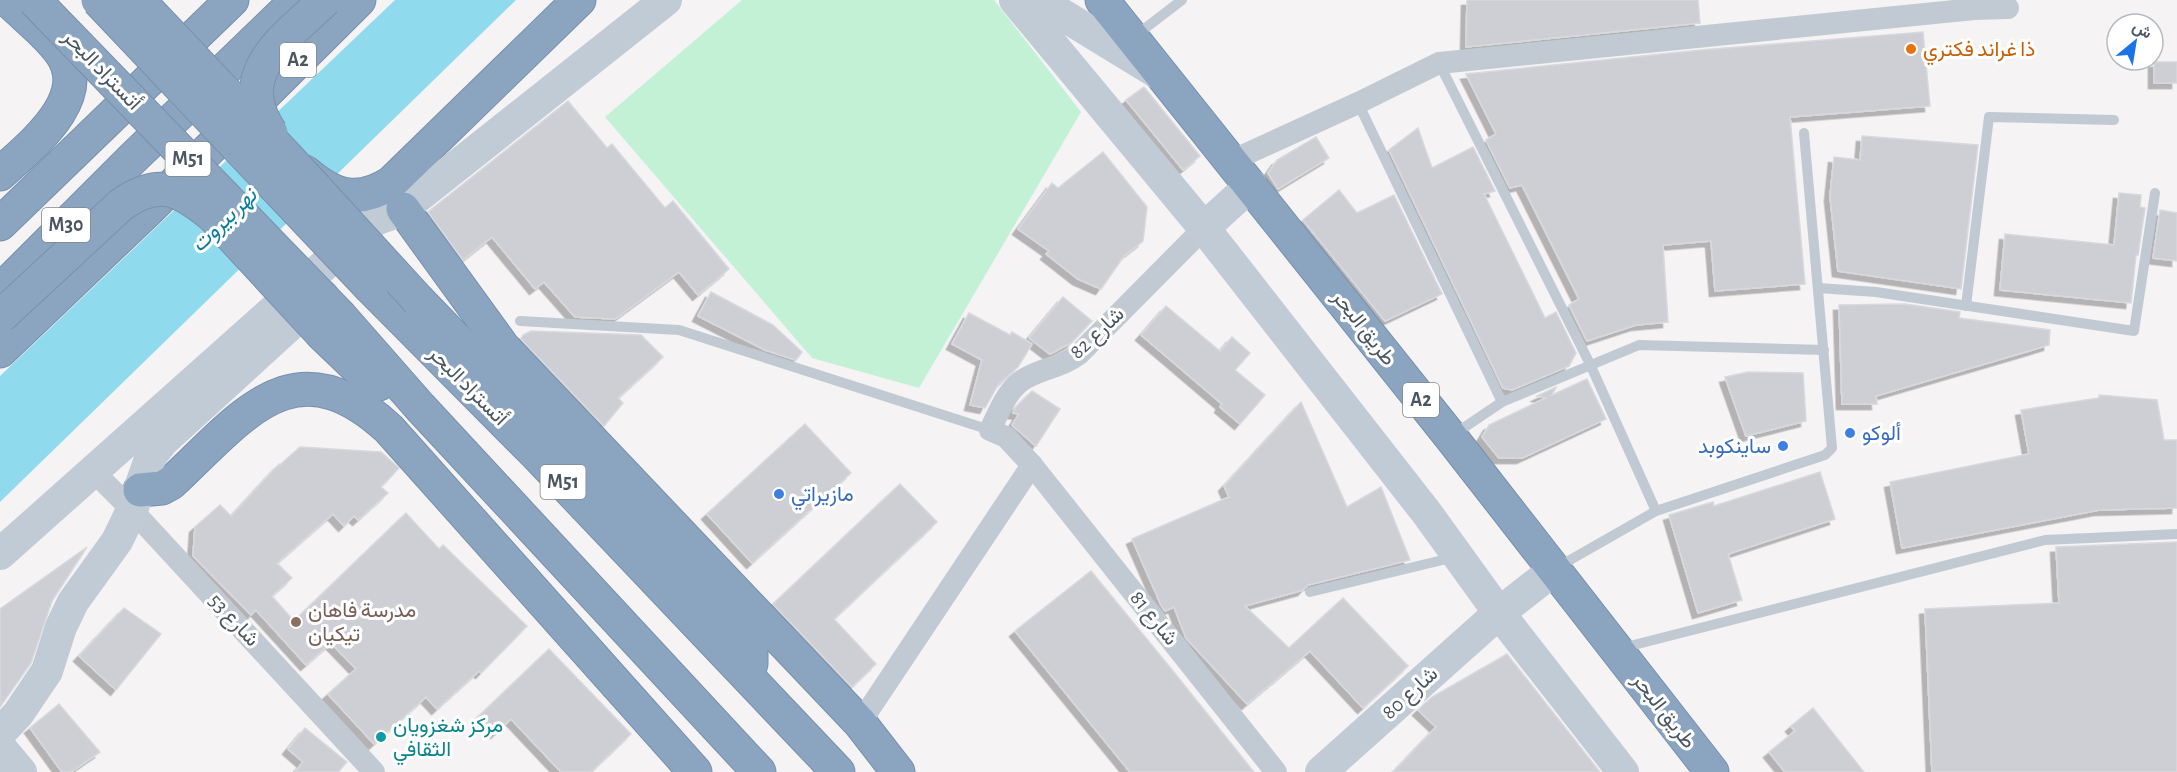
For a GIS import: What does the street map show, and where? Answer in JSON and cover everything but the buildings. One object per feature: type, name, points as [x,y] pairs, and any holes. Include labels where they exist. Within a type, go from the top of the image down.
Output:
[{"type":"highway","points":[[8,0],[56,47],[213,216]]},
{"type":"highway","name":"أتستراد البحر","points":[[34,0],[332,326]]},
{"type":"highway","name":"أتستراد البحر","points":[[98,0],[371,288],[536,454],[838,772]]},
{"type":"highway","points":[[138,0],[419,301],[674,564],[751,648],[752,681]]},
{"type":"highway","name":"M30","points":[[0,224],[232,0]]},
{"type":"highway","name":"M30","points":[[0,291],[297,0]]},
{"type":"highway","points":[[325,0],[264,62],[256,78],[257,102],[264,122],[287,157],[316,181],[340,195],[357,196],[376,192],[391,183],[579,0]]},
{"type":"highway","name":"A2","points":[[238,120],[358,0]]},
{"type":"highway","name":"طريق البحر","points":[[1102,0],[1450,436],[1712,772]]},
{"type":"highway","points":[[0,26],[20,26],[34,31],[56,47],[68,67],[70,77],[64,103],[43,134],[0,174]]},
{"type":"highway","points":[[0,351],[150,208],[238,120],[207,86]]},
{"type":"highway","points":[[0,317],[132,197],[153,189],[170,190],[190,197],[332,326]]},
{"type":"highway","points":[[402,210],[503,347],[860,723],[898,772]]},
{"type":"highway","name":"M51","points":[[332,326],[368,378],[420,407],[759,772]]},
{"type":"highway","points":[[136,500],[171,483],[250,410],[276,395],[284,392],[318,390],[348,399],[389,429],[695,772]]},
{"type":"main road","points":[[0,554],[375,220],[402,210],[666,0]]},
{"type":"main road","points":[[1015,0],[1204,228],[1426,512],[1499,613],[1623,772]]},
{"type":"main road","points":[[1022,0],[1056,6],[1165,77]]},
{"type":"main road","points":[[1204,228],[1241,173]]},
{"type":"main road","points":[[0,733],[18,714],[46,671],[61,627],[73,602],[117,541],[136,500],[151,456],[163,441],[389,235],[402,210]]},
{"type":"main road","name":"شارع 80","points":[[1321,772],[1499,613],[1554,570]]},
{"type":"main road","points":[[0,747],[21,772]]},
{"type":"street","points":[[1241,173],[1358,103],[1439,63],[1974,9],[2008,8]]},
{"type":"street","name":"شارع 82","points":[[990,430],[1013,387],[1025,377],[1070,361],[1079,354],[1204,228]]},
{"type":"street","name":"شارع 81","points":[[990,430],[1006,437],[1032,465],[1276,772]]},
{"type":"street","points":[[860,723],[1032,465]]},
{"type":"street","name":"شارع 53","points":[[92,470],[136,500],[374,772]]},
{"type":"lane","points":[[1129,34],[1182,0]]},
{"type":"lane","points":[[1439,63],[1590,364],[1656,511]]},
{"type":"lane","points":[[1358,103],[1502,402]]},
{"type":"lane","points":[[1966,306],[1989,117],[2114,120]]},
{"type":"lane","points":[[1554,570],[1656,511],[1825,456],[1832,448],[1804,133]]},
{"type":"lane","points":[[1818,288],[1876,292],[2134,331],[2155,193]]},
{"type":"lane","points":[[520,321],[679,330],[990,430]]},
{"type":"lane","points":[[1450,436],[1502,402],[1639,345],[1824,350]]},
{"type":"lane","points":[[1616,650],[2044,540],[2177,534]]},
{"type":"lane","points":[[1310,592],[1458,556]]},
{"type":"green space","points":[[742,0],[994,0],[1081,112],[919,388],[812,358],[605,117]]},
{"type":"water","name":"نهر بيروت","points":[[395,0],[516,0],[0,502],[0,376]]},
{"type":"place","name":"ذا غراند فكتري","points":[[1911,49]]},
{"type":"place","name":"ألوكو","points":[[1850,433]]},
{"type":"place","name":"ساينكوبد","points":[[1783,446]]},
{"type":"place","name":"مازيراتي","points":[[779,494]]},
{"type":"place","name":"مدرسة فاهان تيكيان","points":[[296,622]]},
{"type":"place","name":"مركز شغزويان الثقافي","points":[[381,737]]}]
